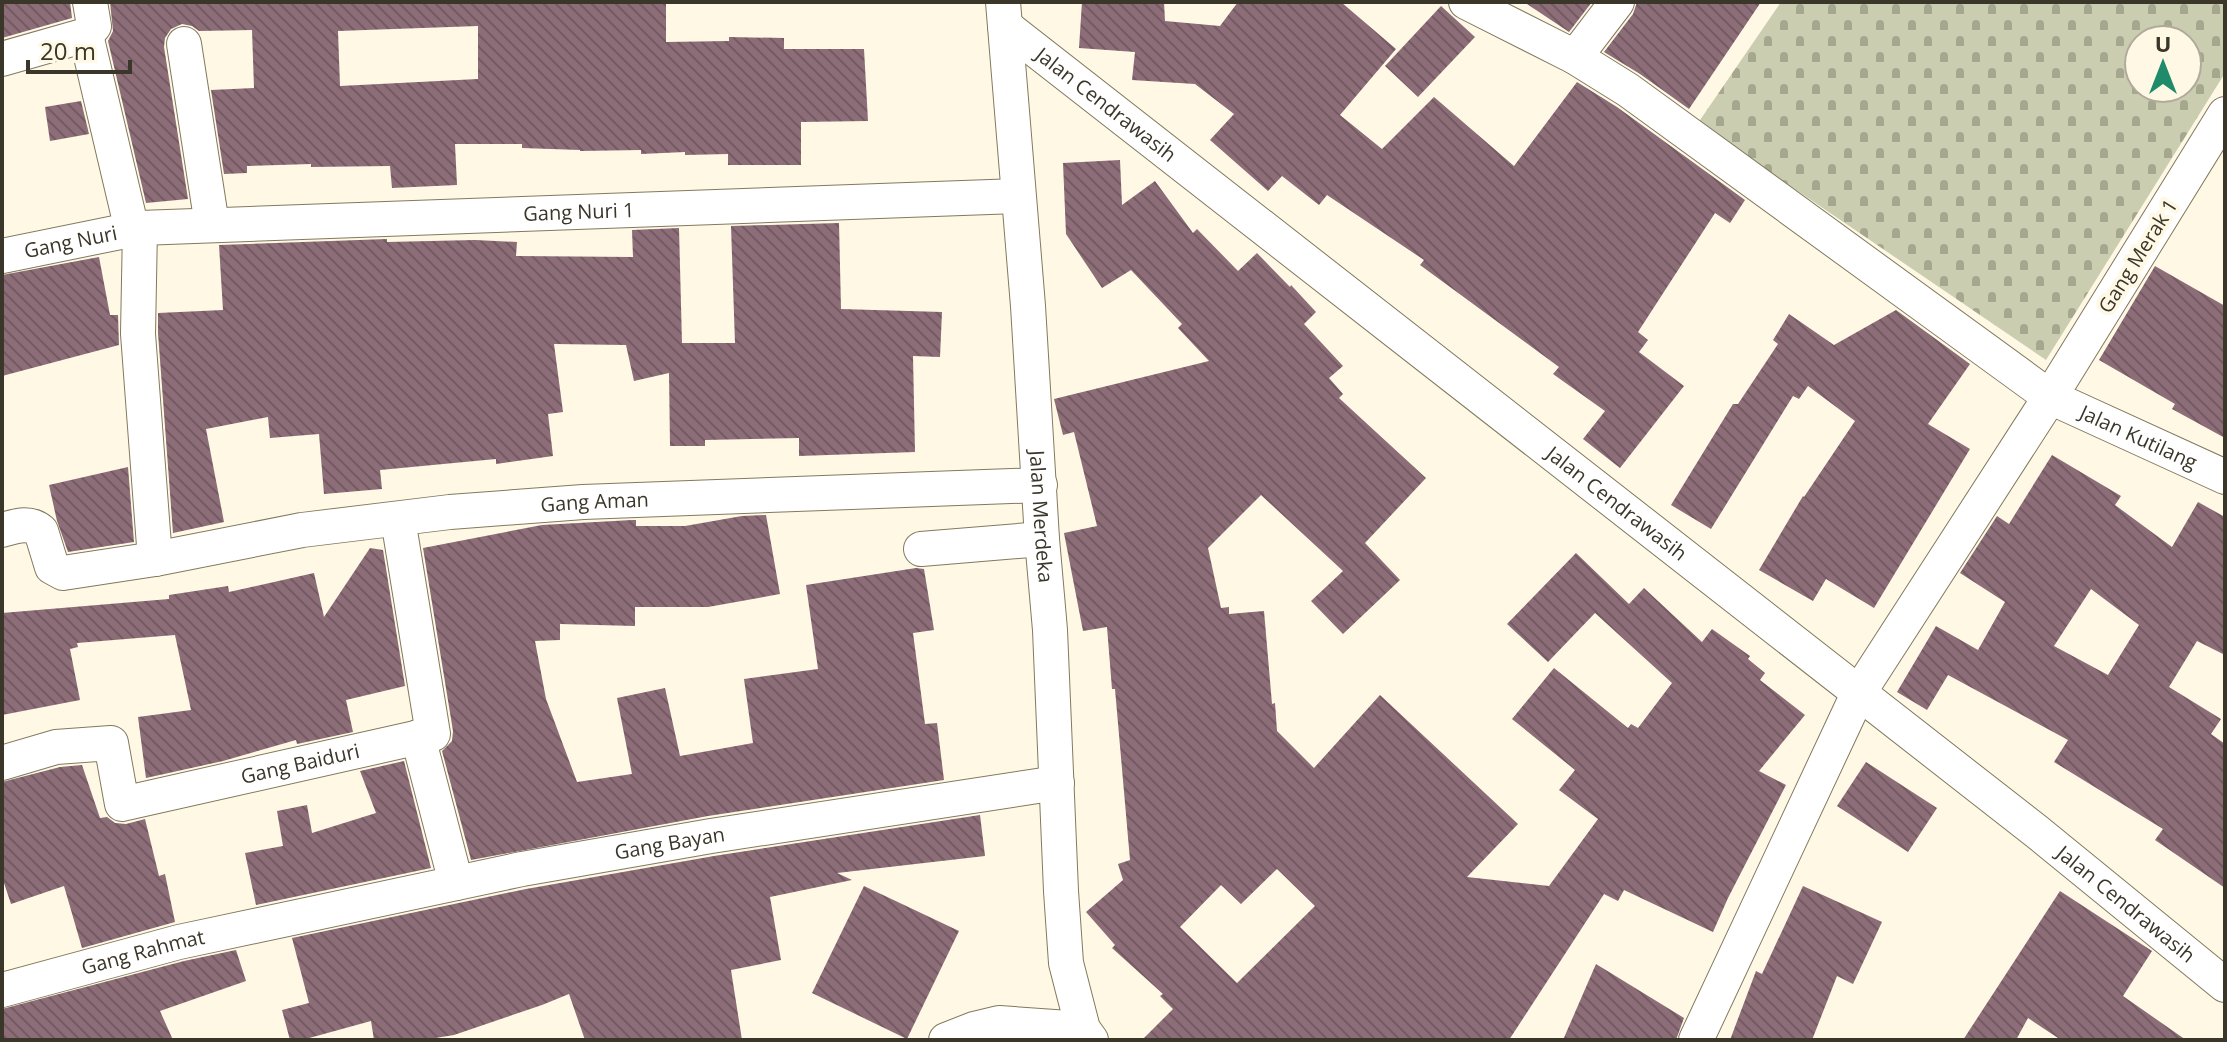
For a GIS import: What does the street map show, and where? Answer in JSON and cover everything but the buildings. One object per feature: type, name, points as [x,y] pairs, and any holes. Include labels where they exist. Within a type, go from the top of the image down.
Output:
[{"type":"street","points":[[2,59],[86,35],[94,26],[90,2]]},
{"type":"street","name":"Jalan Kutilang","points":[[1466,2],[1575,57],[1628,90],[2050,397],[2225,477]]},
{"type":"street","points":[[1575,57],[1617,2]]},
{"type":"street","name":"Jalan Merdeka","points":[[1004,14],[1050,630],[1066,963],[1087,1034]]},
{"type":"street","name":"Jalan Cendrawasih","points":[[1004,14],[1858,694],[2036,831],[2225,985]]},
{"type":"street","points":[[86,35],[136,229],[138,334],[155,559]]},
{"type":"street","points":[[184,44],[212,225]]},
{"type":"street","name":"Gang Merak 1","points":[[1696,1040],[1858,694],[2050,397],[2225,114]]},
{"type":"street","name":"Gang Nuri 1","points":[[136,229],[1018,196]]},
{"type":"street","name":"Gang Nuri","points":[[2,256],[136,229]]},
{"type":"street","name":"Gang Aman","points":[[2,530],[27,525],[37,528],[41,531],[52,567],[60,573],[155,559],[302,530],[583,502],[1040,485]]},
{"type":"street","points":[[398,519],[433,734],[418,737],[456,883]]},
{"type":"street","points":[[921,549],[1042,539]]},
{"type":"street","name":"Gang Baiduri","points":[[2,763],[56,747],[111,743],[122,804],[418,737]]},
{"type":"street","name":"Gang Bayan","points":[[283,920],[522,869],[711,836],[1057,783]]},
{"type":"street","name":"Gang Rahmat","points":[[2,990],[179,942],[283,920]]},
{"type":"street","points":[[946,1040],[999,1023],[1087,1034]]},
{"type":"green space","points":[[1781,2],[2225,2],[2225,73],[2046,360],[1698,123]]}]
